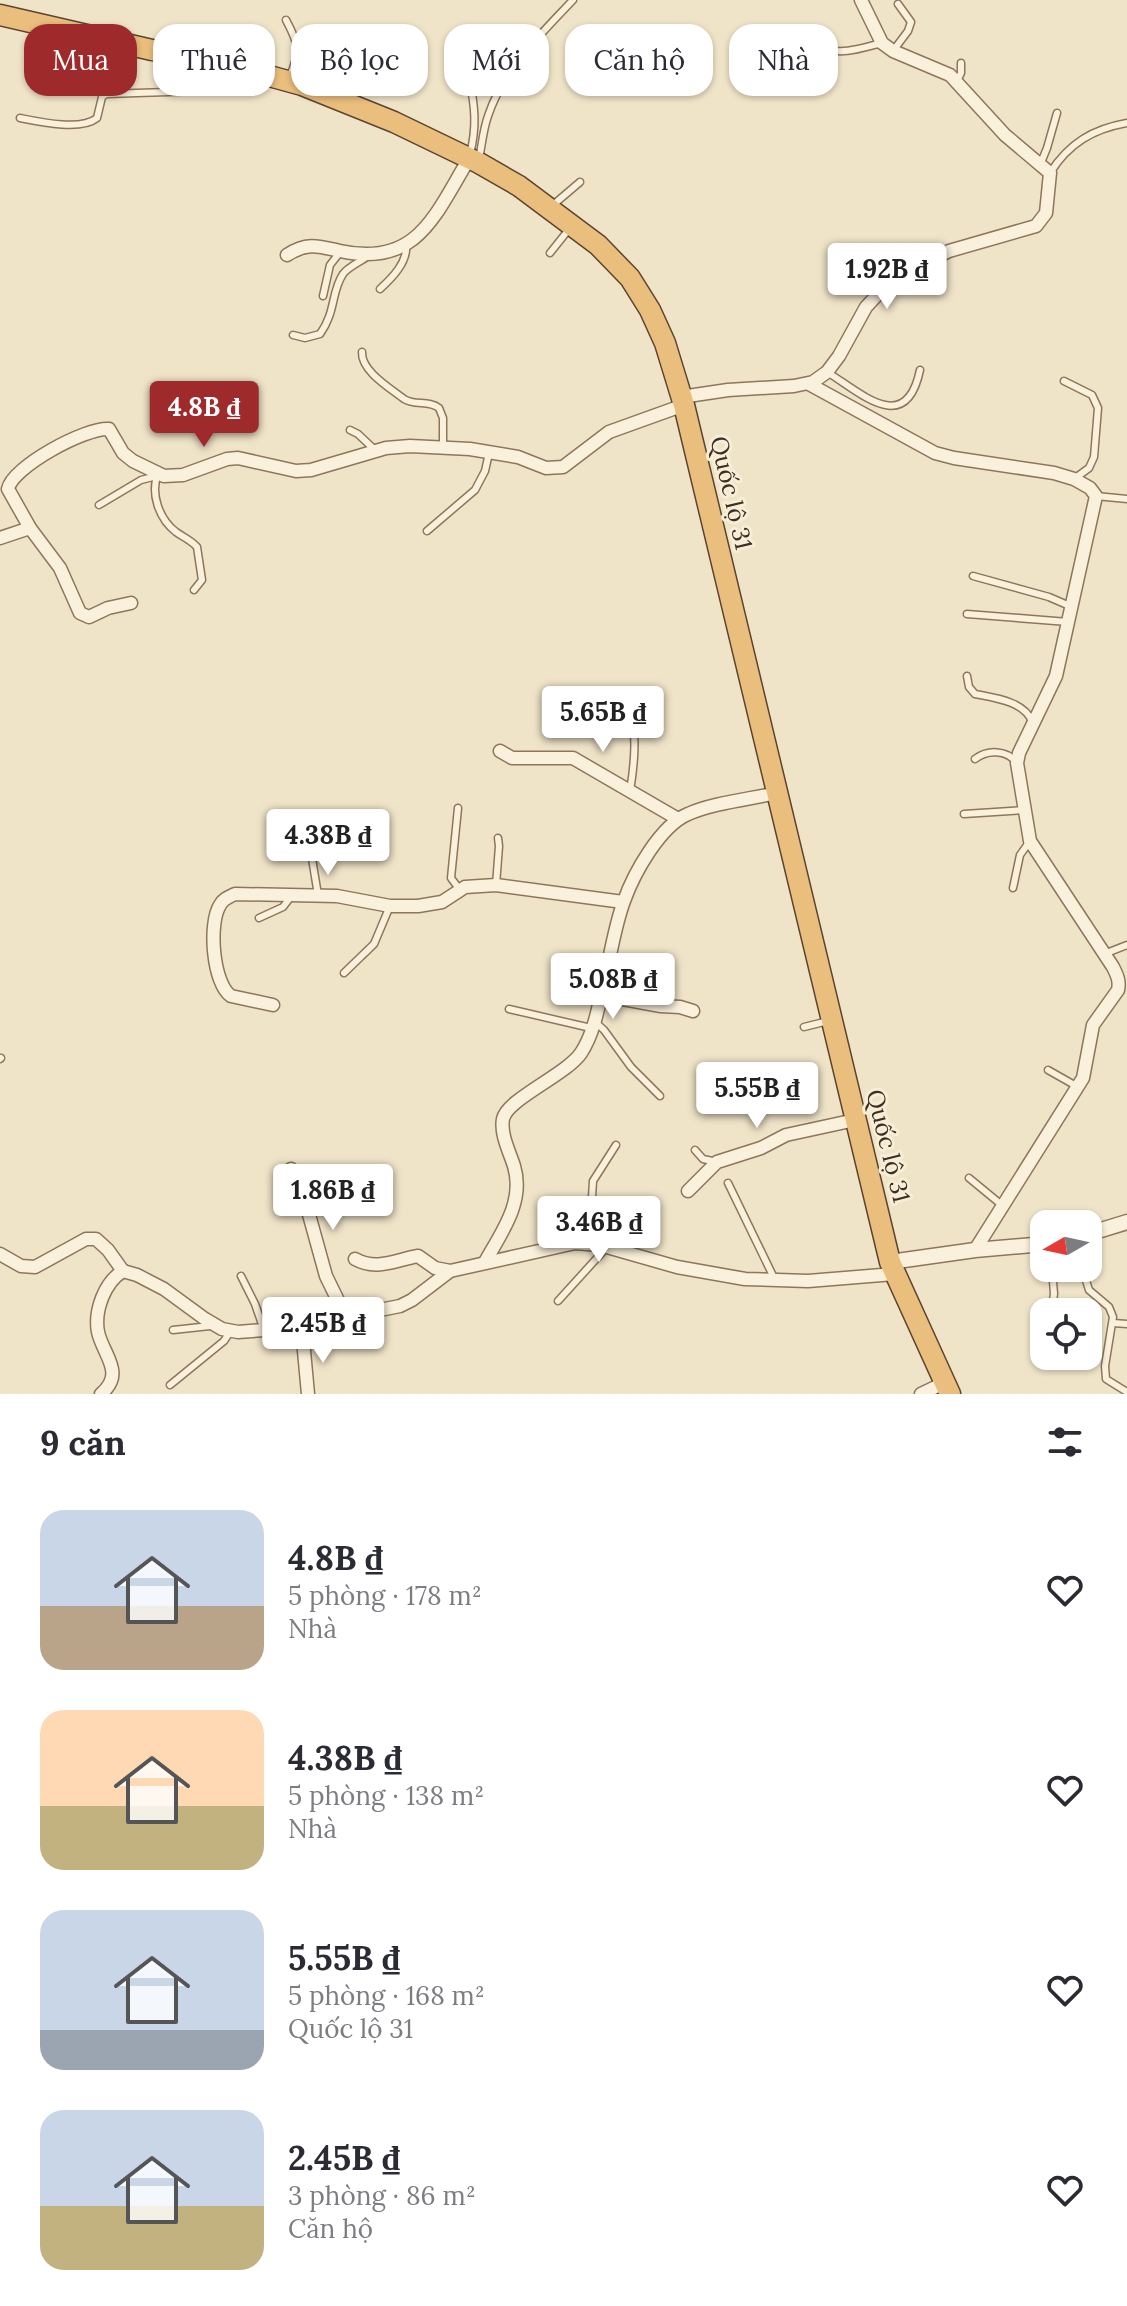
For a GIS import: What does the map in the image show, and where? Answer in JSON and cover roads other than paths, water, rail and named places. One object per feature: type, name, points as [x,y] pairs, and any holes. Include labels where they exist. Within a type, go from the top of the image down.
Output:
[{"type":"highway","name":"Quốc lộ 31","points":[[0,15],[153,50]]},
{"type":"highway","name":"Quốc lộ 31","points":[[275,78],[358,106],[519,186],[598,245],[630,278],[650,310],[665,343],[682,401],[892,1268],[947,1389]]},
{"type":"street","points":[[131,603],[108,608],[89,617],[83,616],[60,568],[30,528],[4,485],[55,447],[80,435],[109,429],[123,453],[133,461],[157,475],[173,477],[238,458],[296,471],[311,470],[396,446],[443,447],[518,457],[546,468],[563,467],[609,432],[682,401],[728,390],[809,384],[827,372],[839,356],[866,307],[907,272],[949,251],[1036,226],[1046,213],[1045,169],[1005,135],[957,81],[945,72],[893,51],[882,43],[861,0]]},
{"type":"street","points":[[287,255],[302,246],[369,255],[406,245],[426,229],[474,161]]},
{"type":"street","points":[[809,384],[935,453],[1054,473],[1074,479],[1090,488],[1096,496],[1056,676],[1017,763],[1030,841],[1117,975],[1119,986],[1093,1025],[1085,1073],[1078,1087],[975,1250]]},
{"type":"street","points":[[0,538],[30,528]]},
{"type":"street","points":[[500,751],[512,758],[573,758],[678,819]]},
{"type":"street","points":[[485,1262],[511,1215],[518,1190],[516,1170],[502,1127],[503,1116],[508,1109],[572,1064],[584,1048],[593,1025],[623,902],[651,849],[663,832],[678,819],[700,809],[777,793]]},
{"type":"street","points":[[273,1005],[231,996],[226,992],[217,964],[213,930],[217,911],[225,898],[246,893],[293,894],[337,896],[390,906],[436,904],[460,890],[476,885],[496,885],[623,902]]},
{"type":"street","points":[[601,995],[693,1011]]},
{"type":"street","points":[[688,1191],[717,1162],[761,1148],[786,1135],[855,1120]]},
{"type":"street","points":[[291,1169],[300,1182],[326,1276],[346,1317]]},
{"type":"street","points":[[1102,1230],[1127,1222]]},
{"type":"street","points":[[0,1254],[21,1266],[35,1267],[86,1239],[96,1239],[123,1271],[164,1289],[214,1325],[230,1332],[264,1330],[303,1340]]},
{"type":"street","points":[[303,1340],[320,1324],[400,1306],[450,1271],[575,1243],[602,1246],[718,1275],[775,1280],[831,1280],[975,1250],[1030,1245]]},
{"type":"street","points":[[355,1259],[368,1265],[380,1265],[418,1256],[435,1268],[450,1271]]},
{"type":"street","points":[[101,1394],[109,1386],[112,1365],[99,1334],[98,1317],[107,1287],[123,1271]]},
{"type":"street","points":[[303,1340],[308,1394]]},
{"type":"street","points":[[921,1394],[947,1389]]},
{"type":"lane","points":[[474,161],[487,118],[502,84],[535,41],[573,0]]},
{"type":"lane","points":[[893,51],[911,22],[898,4]]},
{"type":"lane","points":[[286,20],[296,38],[298,52],[287,81]]},
{"type":"lane","points":[[838,51],[882,43]]},
{"type":"lane","points":[[957,81],[961,63]]},
{"type":"lane","points":[[20,118],[85,124],[97,118],[102,97],[106,94],[153,92]]},
{"type":"lane","points":[[473,96],[474,161]]},
{"type":"lane","points":[[1045,169],[1047,148],[1057,113]]},
{"type":"lane","points":[[1045,169],[1085,136],[1127,123]]},
{"type":"lane","points":[[550,207],[580,182]]},
{"type":"lane","points":[[550,253],[573,225]]},
{"type":"lane","points":[[380,289],[407,255],[406,245]]},
{"type":"lane","points":[[323,296],[330,265],[341,251]]},
{"type":"lane","points":[[293,335],[311,338],[320,334],[332,313],[344,274],[369,255]]},
{"type":"lane","points":[[362,352],[365,366],[404,399],[439,408],[443,418],[443,447]]},
{"type":"lane","points":[[827,372],[874,400],[895,407],[906,402],[920,370]]},
{"type":"lane","points":[[1064,381],[1092,395],[1098,408],[1094,457],[1089,468],[1074,479]]},
{"type":"lane","points":[[350,430],[376,451]]},
{"type":"lane","points":[[427,531],[480,484],[489,453]]},
{"type":"lane","points":[[99,505],[141,480],[157,475],[154,491],[161,514],[174,530],[197,547],[202,580],[194,590]]},
{"type":"lane","points":[[1096,496],[1127,499]]},
{"type":"lane","points":[[973,576],[1049,597],[1072,607]]},
{"type":"lane","points":[[967,614],[1068,622]]},
{"type":"lane","points":[[967,676],[969,687],[975,694],[1021,707],[1030,715],[1033,724]]},
{"type":"lane","points":[[590,697],[616,703],[629,712],[634,755],[630,791]]},
{"type":"lane","points":[[975,759],[996,752],[1009,755],[1017,763]]},
{"type":"lane","points":[[458,808],[451,878],[460,890]]},
{"type":"lane","points":[[964,814],[1024,810]]},
{"type":"lane","points":[[308,834],[318,895]]},
{"type":"lane","points":[[496,885],[498,838]]},
{"type":"lane","points":[[1013,888],[1020,855],[1030,841]]},
{"type":"lane","points":[[259,918],[283,907],[293,894]]},
{"type":"lane","points":[[344,973],[374,944],[390,906]]},
{"type":"lane","points":[[1104,954],[1127,945]]},
{"type":"lane","points":[[509,1009],[593,1025],[604,1030],[631,1067],[660,1096]]},
{"type":"lane","points":[[804,1027],[831,1020]]},
{"type":"lane","points":[[1048,1070],[1078,1087]]},
{"type":"lane","points":[[558,1301],[602,1246],[592,1197],[593,1181],[616,1145]]},
{"type":"lane","points":[[695,1150],[703,1159],[717,1162]]},
{"type":"lane","points":[[969,1178],[1003,1206]]},
{"type":"lane","points":[[728,1183],[775,1280]]},
{"type":"lane","points":[[241,1276],[264,1330]]},
{"type":"lane","points":[[1085,1282],[1093,1296],[1112,1312],[1104,1374],[1110,1383],[1127,1392]]},
{"type":"lane","points":[[1113,1323],[1127,1324]]},
{"type":"lane","points":[[173,1330],[214,1325]]},
{"type":"lane","points":[[170,1385],[224,1341],[230,1332]]}]
